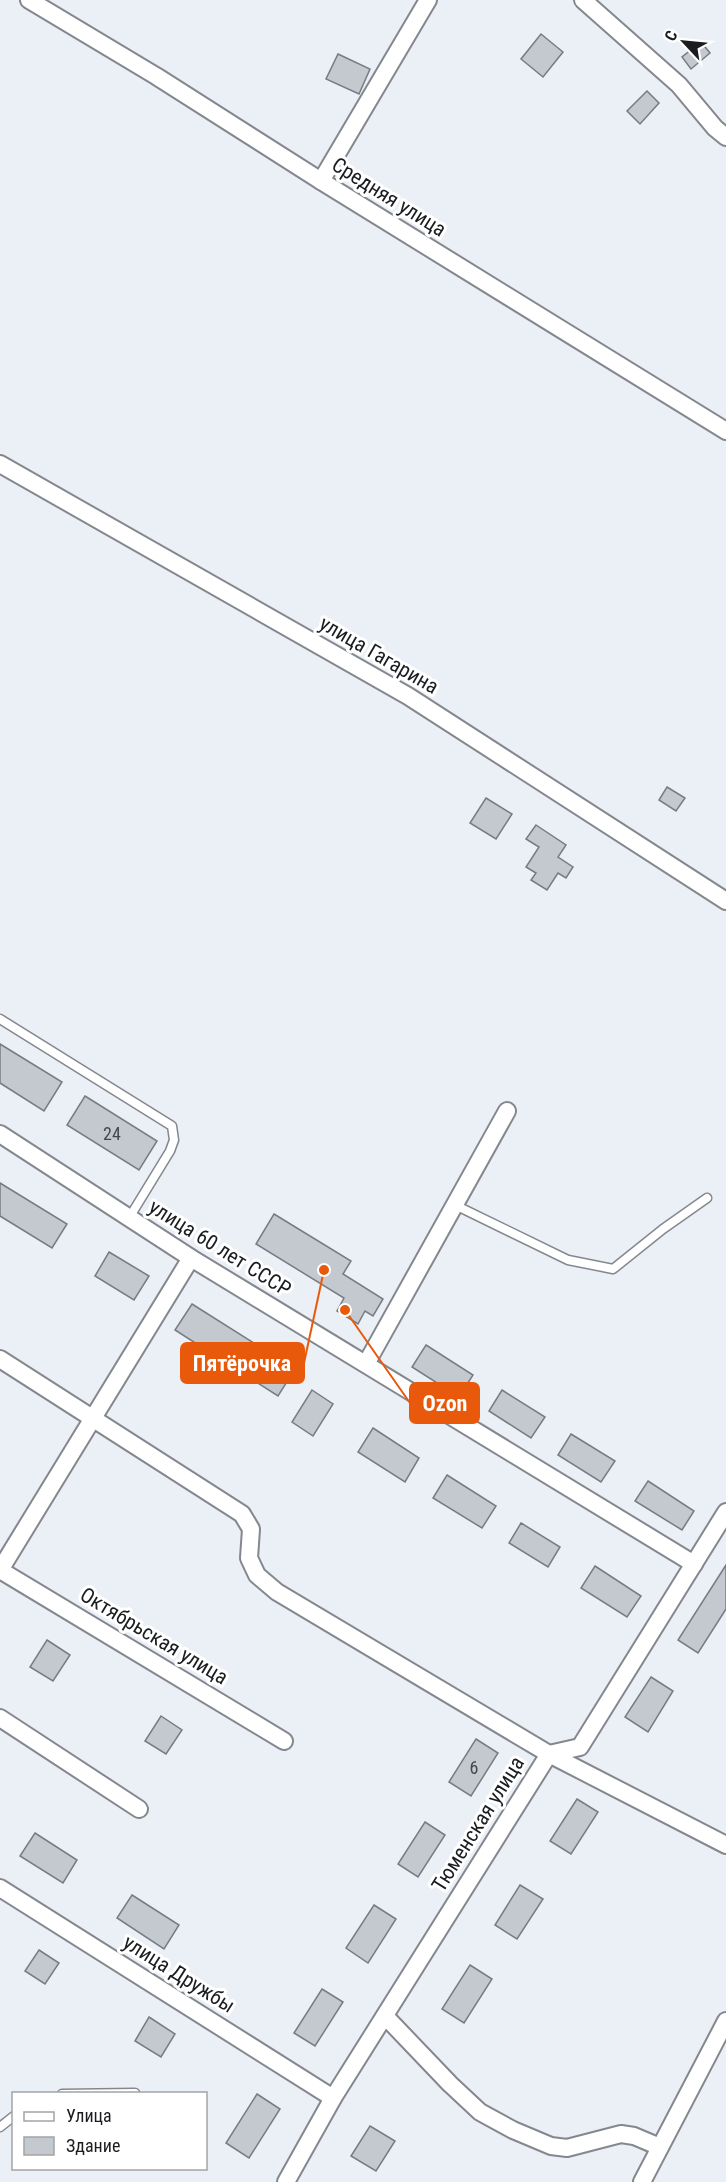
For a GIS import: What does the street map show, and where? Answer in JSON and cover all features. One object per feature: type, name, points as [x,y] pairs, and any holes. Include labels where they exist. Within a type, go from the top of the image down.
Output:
[{"type":"street","name":"Средняя улица","points":[[29,0],[156,76],[321,181],[726,431]]},
{"type":"street","points":[[321,181],[428,0]]},
{"type":"street","points":[[583,0],[679,85],[715,128],[726,137]]},
{"type":"street","name":"улица Гагарина","points":[[0,464],[408,696],[726,901]]},
{"type":"street","points":[[366,1364],[507,1111]]},
{"type":"street","name":"улица 60 лет СССР","points":[[0,1134],[191,1258],[694,1564]]},
{"type":"street","points":[[0,1570],[191,1258]]},
{"type":"street","points":[[0,1359],[242,1514],[251,1529],[249,1558],[257,1575],[277,1592],[549,1754],[726,1845]]},
{"type":"street","name":"Тюменская улица","points":[[286,2182],[333,2098],[549,1754],[580,1747],[726,1512]]},
{"type":"street","name":"Октябрьская улица","points":[[0,1570],[284,1741]]},
{"type":"street","points":[[0,1718],[139,1809]]},
{"type":"street","name":"улица Дружбы","points":[[0,1888],[333,2098]]},
{"type":"street","points":[[385,2016],[480,2112],[513,2130],[551,2146],[567,2148],[621,2134],[634,2136],[660,2147]]},
{"type":"street","points":[[642,2182],[726,2021]]},
{"type":"lane","points":[[0,1019],[172,1126],[174,1140],[170,1152],[129,1218]]},
{"type":"lane","points":[[455,1204],[568,1260],[612,1269],[707,1198]]},
{"type":"lane","points":[[0,2127],[12,2118]]},
{"type":"building","points":[[541,34],[563,52],[543,77],[521,59]]},
{"type":"building","points":[[701,42],[710,53],[691,69],[682,57]]},
{"type":"building","points":[[338,54],[370,69],[359,94],[326,79]]},
{"type":"building","points":[[647,91],[659,103],[640,124],[627,111]]},
{"type":"building","points":[[667,787],[685,798],[676,811],[659,800]]},
{"type":"building","points":[[486,798],[512,814],[496,839],[470,823]]},
{"type":"building","points":[[536,825],[566,845],[558,857],[573,867],[566,878],[558,873],[547,890],[531,880],[536,873],[526,867],[539,847],[526,839]]},
{"type":"building","points":[[0,1044],[62,1082],[44,1111],[0,1083]]},
{"type":"building","points":[[85,1096],[157,1141],[139,1170],[67,1125]]},
{"type":"building","points":[[0,1183],[67,1224],[52,1248],[0,1216]]},
{"type":"building","points":[[274,1214],[351,1261],[343,1274],[383,1299],[373,1316],[365,1311],[358,1324],[337,1311],[344,1298],[256,1244]]},
{"type":"building","points":[[109,1252],[149,1276],[134,1300],[95,1276]]},
{"type":"building","points":[[192,1304],[295,1369],[278,1396],[175,1330]]},
{"type":"building","points":[[426,1345],[473,1375],[459,1397],[412,1367]]},
{"type":"building","points":[[312,1390],[333,1404],[313,1436],[292,1422]]},
{"type":"building","points":[[502,1390],[545,1417],[531,1438],[489,1411]]},
{"type":"building","points":[[373,1428],[419,1458],[405,1482],[358,1452]]},
{"type":"building","points":[[571,1434],[615,1461],[601,1482],[558,1455]]},
{"type":"building","points":[[447,1475],[496,1506],[482,1528],[433,1498]]},
{"type":"building","points":[[648,1481],[694,1511],[682,1530],[635,1501]]},
{"type":"building","points":[[521,1523],[560,1547],[548,1567],[509,1543]]},
{"type":"building","points":[[726,1565],[726,1609],[698,1653],[678,1640]]},
{"type":"building","points":[[595,1566],[641,1596],[627,1617],[581,1588]]},
{"type":"building","points":[[47,1640],[70,1655],[53,1681],[30,1667]]},
{"type":"building","points":[[651,1677],[673,1691],[648,1732],[625,1717]]},
{"type":"building","points":[[161,1716],[182,1730],[166,1754],[145,1741]]},
{"type":"building","points":[[476,1739],[498,1753],[471,1796],[449,1782]]},
{"type":"building","points":[[577,1799],[598,1812],[571,1854],[550,1841]]},
{"type":"building","points":[[425,1822],[445,1835],[418,1877],[398,1864]]},
{"type":"building","points":[[35,1833],[77,1860],[63,1883],[20,1856]]},
{"type":"building","points":[[520,1885],[543,1899],[517,1939],[495,1925]]},
{"type":"building","points":[[132,1895],[179,1925],[164,1949],[117,1918]]},
{"type":"building","points":[[374,1905],[396,1919],[368,1963],[346,1948]]},
{"type":"building","points":[[39,1950],[59,1963],[45,1984],[25,1971]]},
{"type":"building","points":[[470,1965],[492,1979],[464,2023],[442,2009]]},
{"type":"building","points":[[322,1989],[343,2002],[315,2046],[294,2033]]},
{"type":"building","points":[[149,2017],[175,2034],[161,2057],[135,2041]]},
{"type":"building","points":[[257,2094],[280,2109],[249,2158],[226,2143]]},
{"type":"building","points":[[370,2126],[395,2141],[376,2171],[351,2156]]},
{"type":"place","name":"Пятёрочка","points":[[324,1270]]},
{"type":"place","name":"Ozon","points":[[345,1310]]}]
